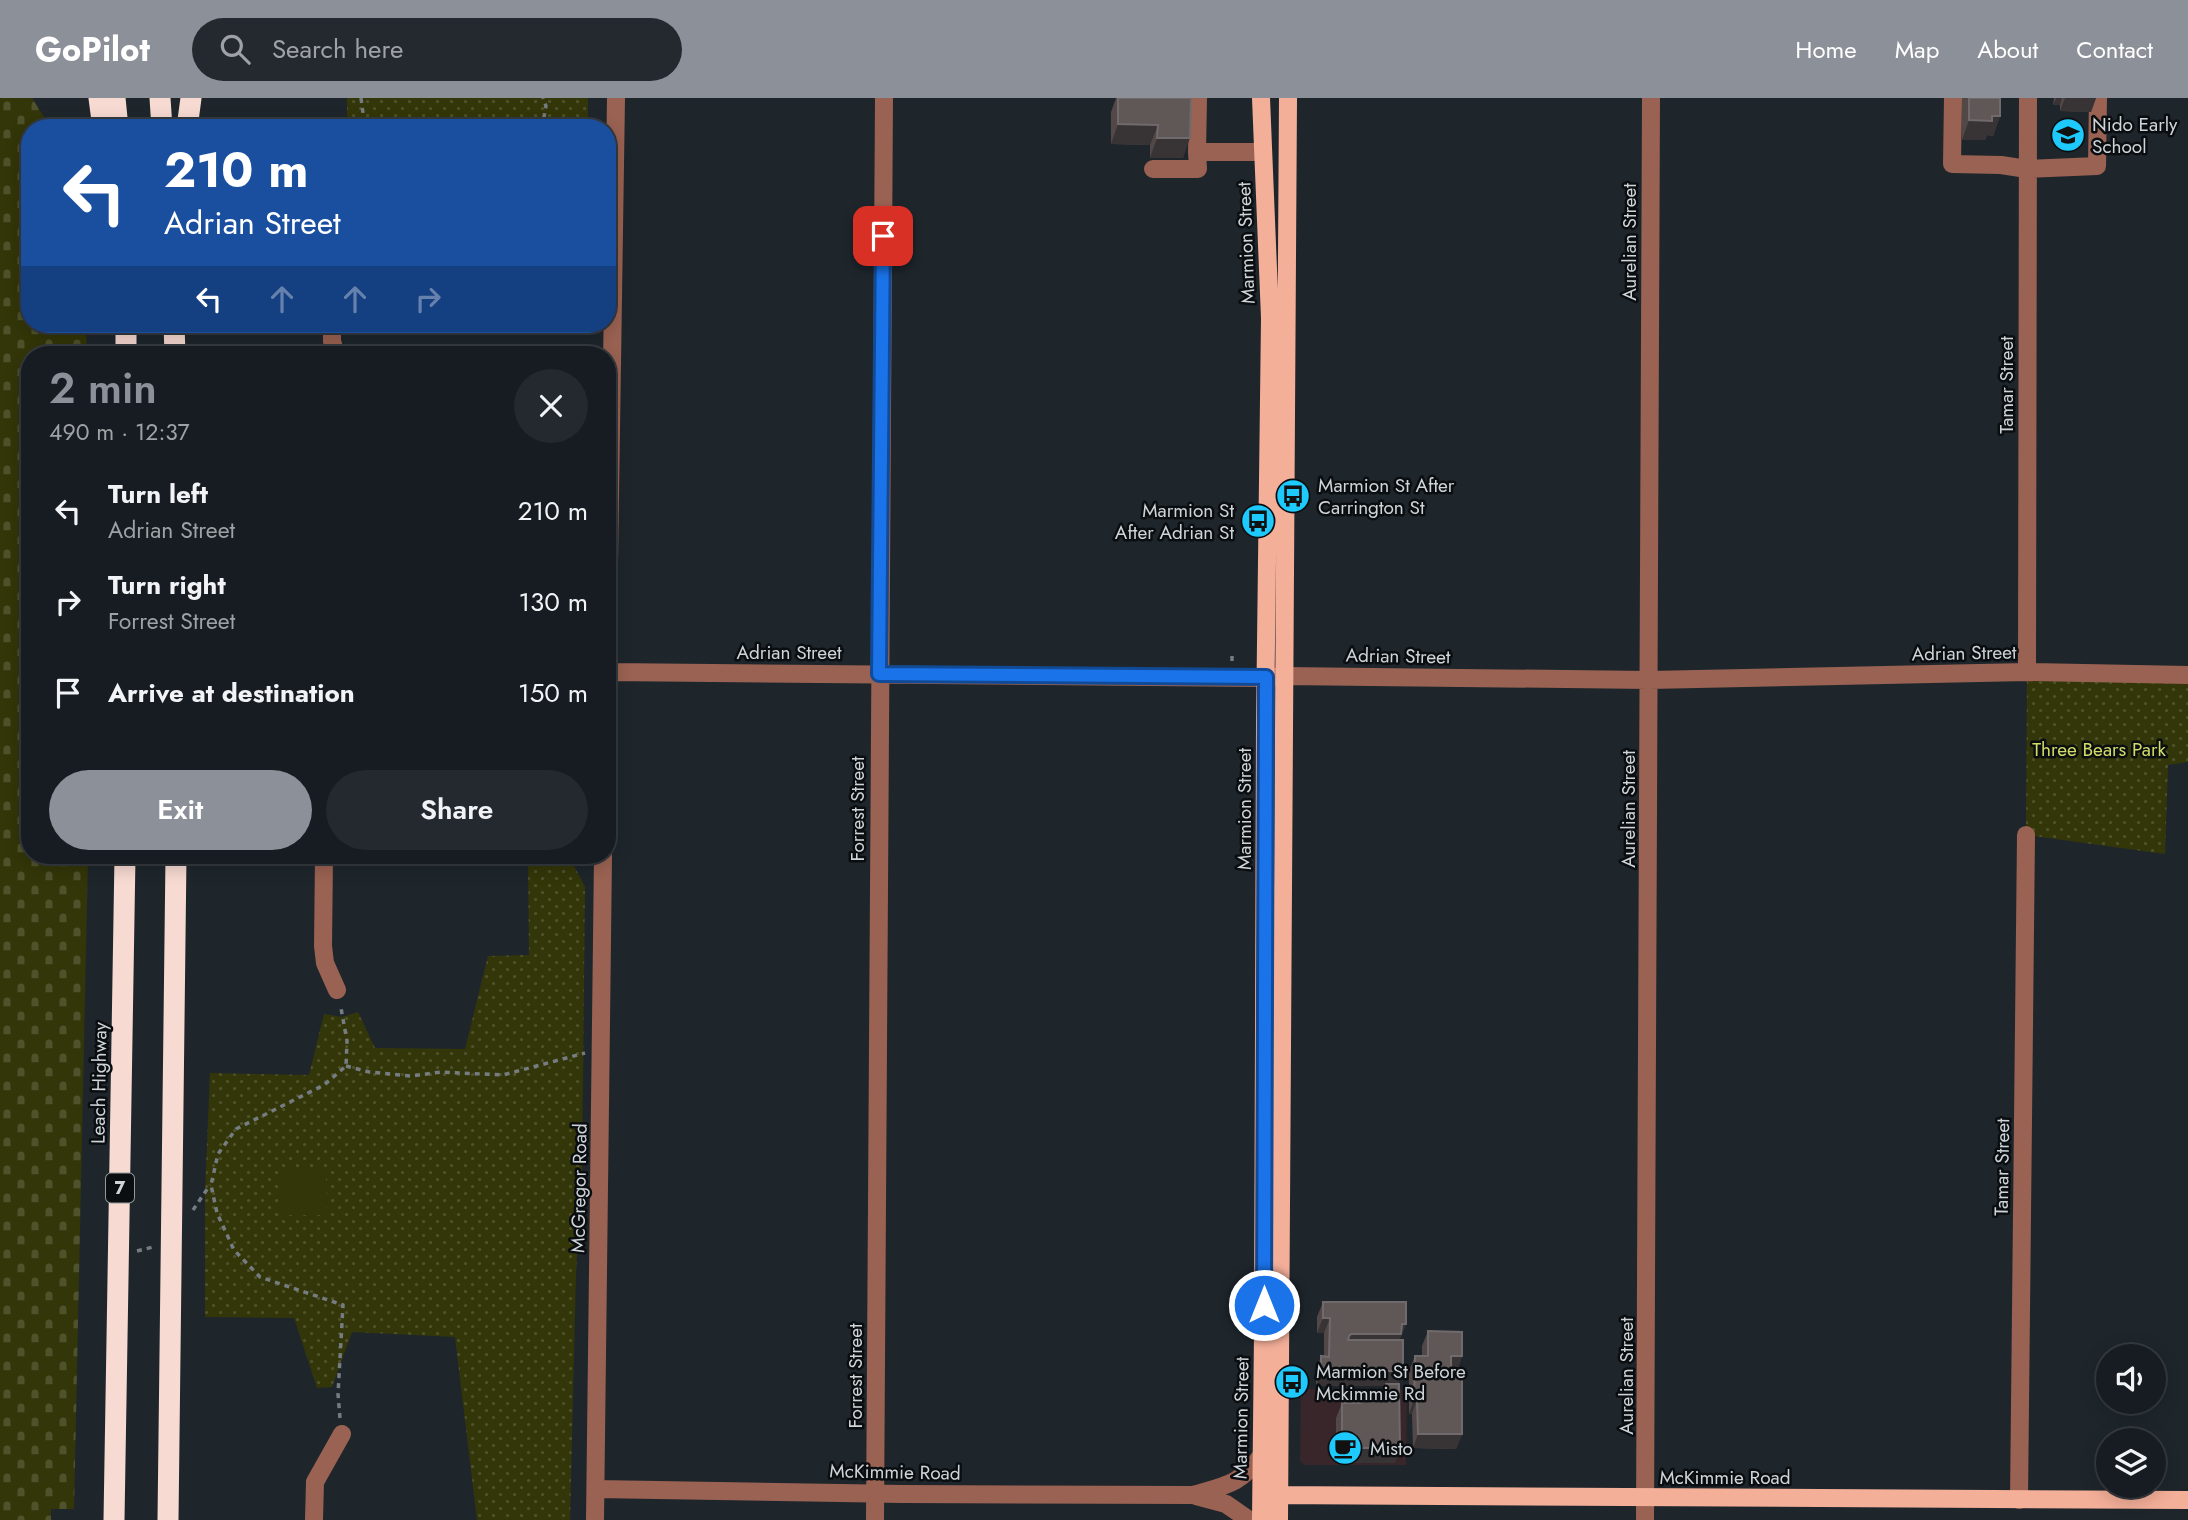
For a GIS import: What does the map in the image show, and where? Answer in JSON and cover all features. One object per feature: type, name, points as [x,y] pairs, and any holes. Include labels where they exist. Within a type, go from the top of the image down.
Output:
[{"type":"highway","points":[[99,98],[102,119]]},
{"type":"highway","points":[[115,98],[117,119]]},
{"type":"highway","points":[[160,98],[161,119]]},
{"type":"highway","points":[[188,119],[191,98]]},
{"type":"highway","name":"Leach Highway","points":[[114,1520],[125,864]]},
{"type":"highway","points":[[168,1520],[176,864]]},
{"type":"main road","name":"Marmion Street","points":[[1261,98],[1269,318],[1262,1455],[1270,1495],[1279,1520]]},
{"type":"main road","name":"Marmion Street","points":[[1261,1520],[1270,1495],[1284,676],[1288,98]]},
{"type":"main road","name":"McKimmie Road","points":[[1270,1495],[2188,1500]]},
{"type":"street","points":[[615,119],[616,98]]},
{"type":"street","name":"Forrest Street","points":[[875,1520],[884,98]]},
{"type":"street","points":[[1153,169],[1198,169],[1198,98]]},
{"type":"street","name":"Aurelian Street","points":[[1645,1520],[1651,98]]},
{"type":"street","points":[[1953,98],[1952,164],[2001,165],[2027,169],[2097,166],[2098,98]]},
{"type":"street","name":"Tamar Street","points":[[2027,673],[2028,98]]},
{"type":"street","points":[[1198,152],[1263,152]]},
{"type":"street","name":"Adrian Street","points":[[616,672],[1650,680],[2027,673],[2188,675]]},
{"type":"street","name":"Tamar Street","points":[[2019,1500],[2026,835]]},
{"type":"street","points":[[324,864],[323,946],[326,963],[337,990]]},
{"type":"street","name":"McGregor Road","points":[[595,1520],[603,864]]},
{"type":"street","points":[[314,1520],[315,1482],[342,1434]]},
{"type":"street","name":"McKimmie Road","points":[[596,1489],[1193,1495],[1233,1483],[1262,1455]]},
{"type":"street","name":"McKimmie Road","points":[[1193,1495],[1226,1504],[1249,1520]]},
{"type":"path","points":[[361,98],[365,119]]},
{"type":"path","points":[[543,98],[546,106],[544,119]]},
{"type":"path","points":[[337,990],[346,1041],[346,1066],[324,1085],[236,1129],[218,1154],[211,1185],[217,1213],[234,1250],[260,1277],[343,1305],[338,1394],[342,1434]]},
{"type":"path","points":[[346,1066],[369,1072],[411,1076],[441,1072],[503,1074],[601,1049]]},
{"type":"shaded area","points":[[1301,1389],[1407,1390],[1406,1465],[1305,1465],[1300,1461]]},
{"type":"green space","points":[[0,98],[32,98],[45,119],[21,119],[21,333],[86,333],[87,346],[21,346],[21,864],[88,864],[74,1509],[51,1509],[51,1520],[0,1520]]},
{"type":"green space","points":[[347,98],[588,98],[588,119],[347,119]]},
{"type":"green space","name":"Three Bears Park","points":[[2027,672],[2188,675],[2188,762],[2168,765],[2165,854],[2026,835]]},
{"type":"green space","points":[[528,864],[572,864],[585,887],[582,1169],[576,1273],[570,1520],[477,1520],[455,1337],[352,1332],[332,1387],[317,1388],[294,1318],[205,1317],[205,1193],[210,1073],[309,1075],[324,1014],[342,1017],[358,1012],[375,1048],[465,1049],[488,956],[529,955]]},
{"type":"green space","points":[[278,1171],[326,1171],[327,1215],[279,1215]]},
{"type":"building","points":[[1118,98],[1191,98],[1190,138],[1157,138],[1158,125],[1118,124]]},
{"type":"building","points":[[1969,98],[2000,98],[2000,116],[1992,116],[1992,121],[1969,120]]},
{"type":"building","points":[[1323,1302],[1406,1302],[1406,1324],[1402,1324],[1401,1334],[1351,1334],[1348,1340],[1403,1340],[1403,1371],[1321,1371],[1321,1356],[1329,1357],[1330,1318],[1323,1318]]},
{"type":"building","points":[[1428,1331],[1462,1332],[1462,1356],[1451,1356],[1451,1376],[1462,1376],[1462,1434],[1418,1434],[1417,1399],[1414,1399],[1415,1356],[1428,1356]]},
{"type":"building","points":[[1386,1384],[1399,1384],[1400,1448],[1342,1448],[1342,1403],[1361,1403],[1361,1394],[1372,1394],[1371,1402],[1375,1402],[1375,1394],[1386,1395]]},
{"type":"place","name":"Nido Early School","points":[[2068,135]]},
{"type":"place","name":"Marmion St After Carrington St","points":[[1293,496]]},
{"type":"place","name":"Marmion St After Adrian St","points":[[1258,521]]},
{"type":"place","name":"Marmion St Before Mckimmie Rd","points":[[1292,1382]]},
{"type":"place","name":"Misto","points":[[1345,1448]]},
{"type":"route","points":[[883,236],[879,674],[1266,677],[1264,1305]]}]
